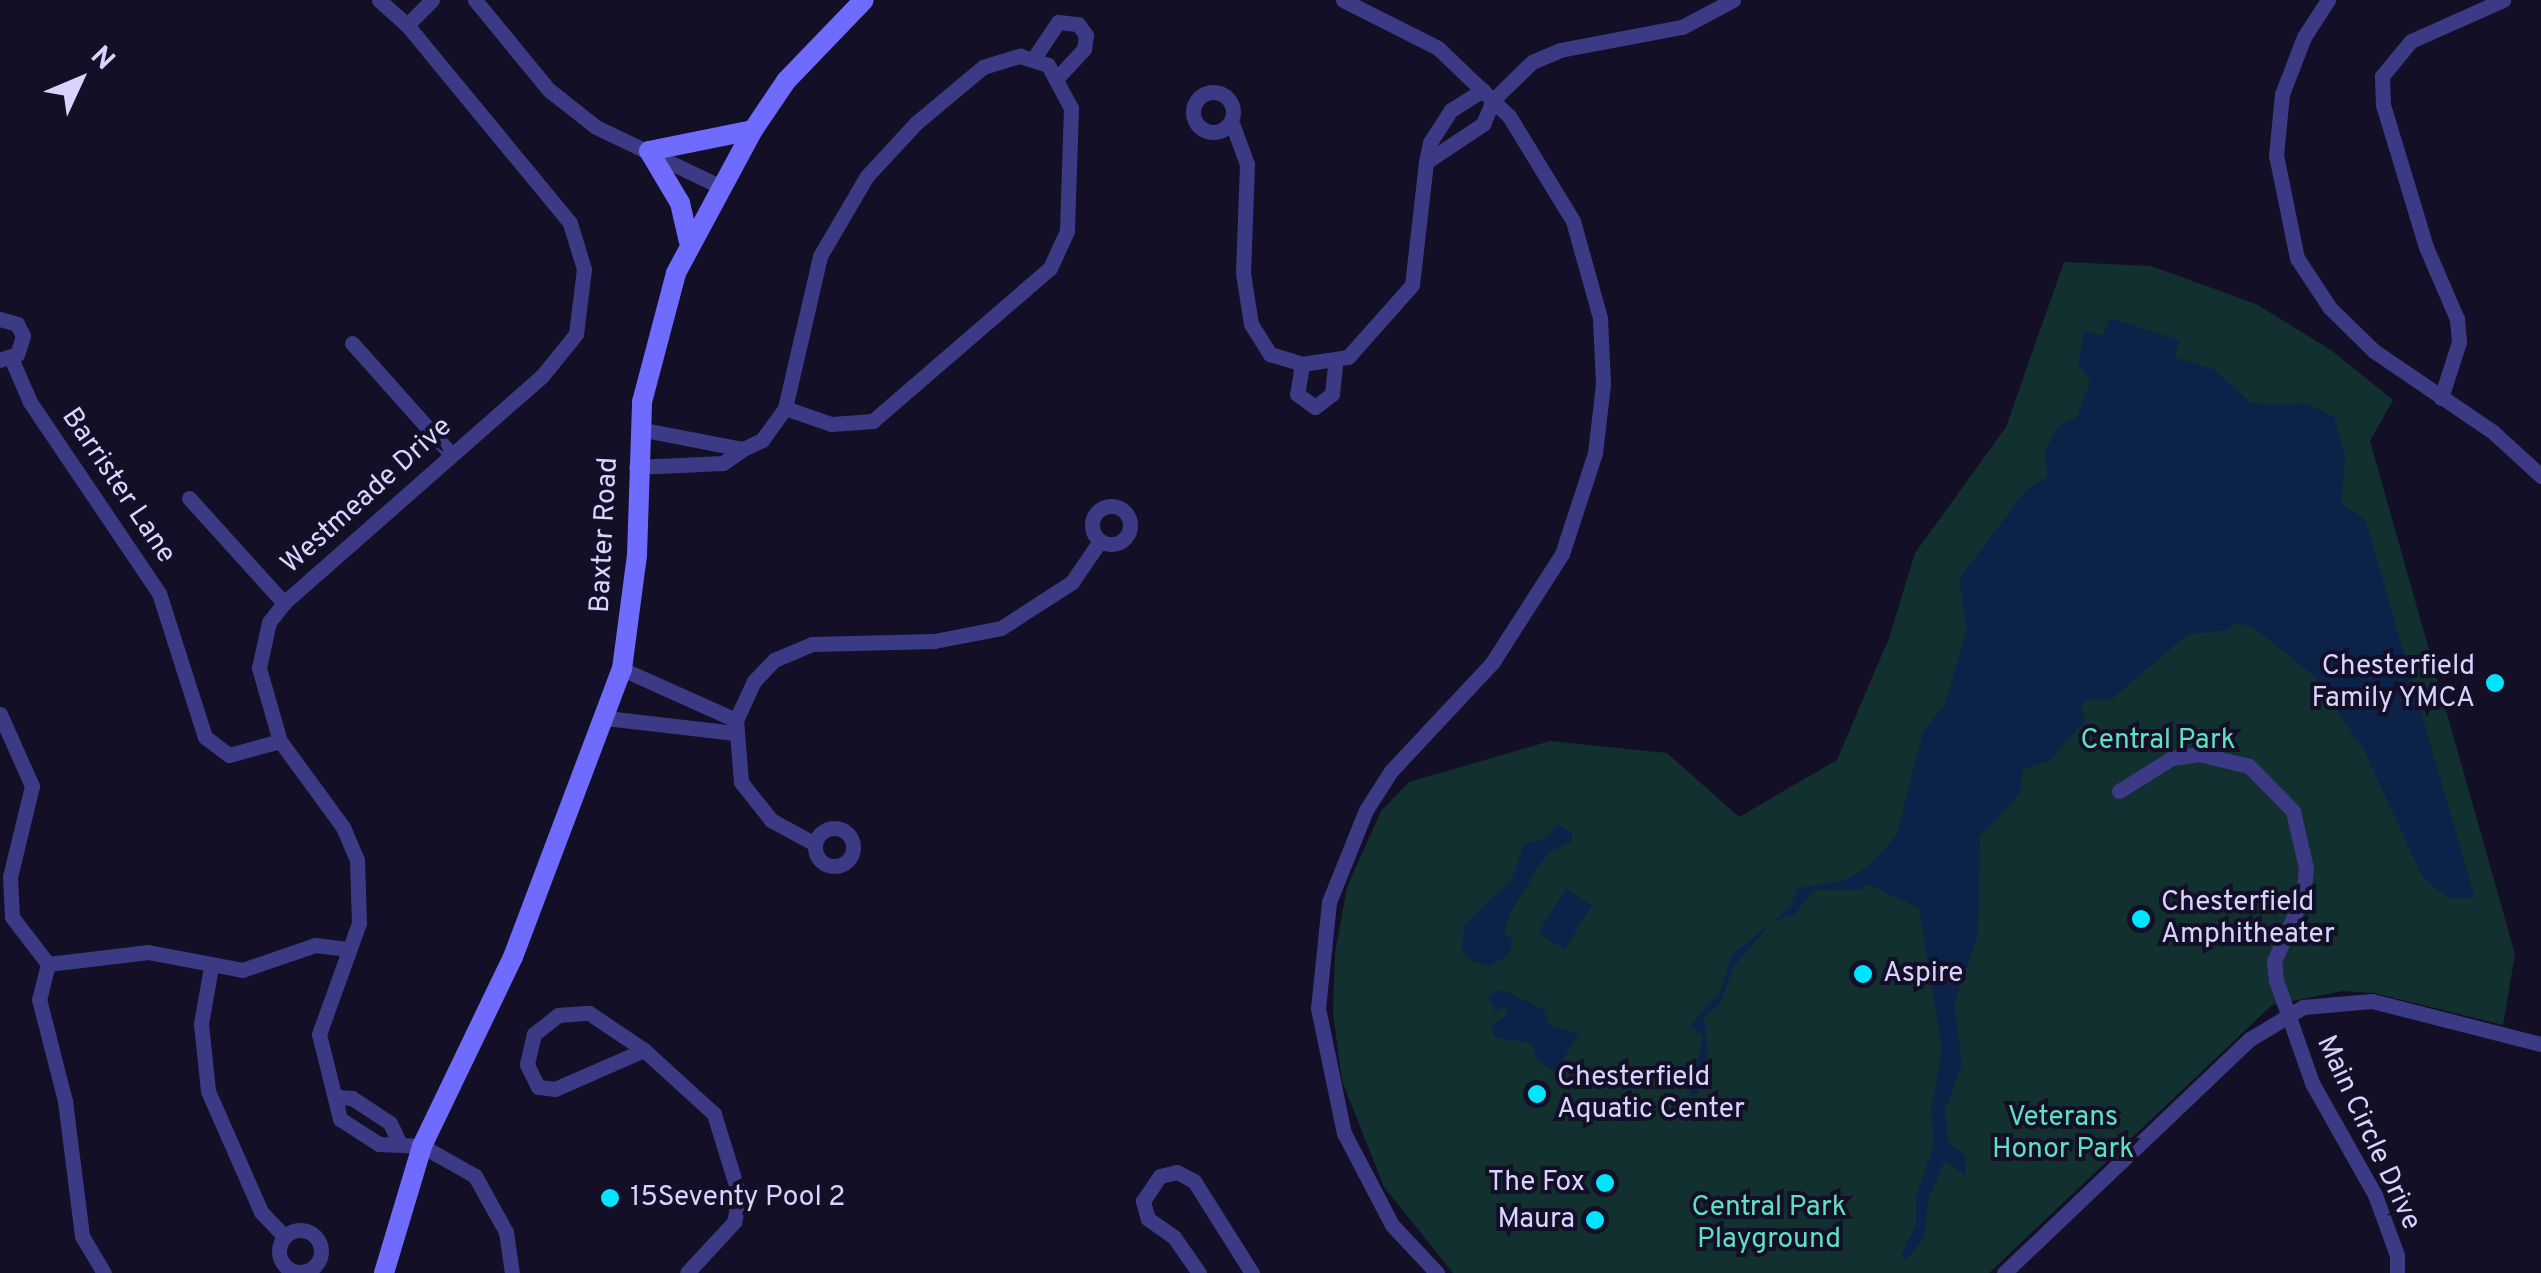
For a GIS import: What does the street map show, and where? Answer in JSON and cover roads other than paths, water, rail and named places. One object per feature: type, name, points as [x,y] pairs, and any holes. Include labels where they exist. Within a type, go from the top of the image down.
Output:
[{"type":"main road","name":"Baxter Road","points":[[384,1273],[422,1146],[513,956],[622,668],[637,556],[639,429],[656,341],[689,241],[752,130],[806,59],[864,0]]},
{"type":"main road","points":[[689,241],[680,203],[649,151],[752,130]]},
{"type":"street","name":"Westmeade Drive","points":[[380,0],[407,25],[570,223],[584,268],[584,305],[562,355],[284,603],[269,622],[259,668],[280,741],[343,827],[358,860],[363,894],[349,949],[319,1034],[340,1119],[379,1144],[422,1146],[486,1187],[506,1232],[512,1273]]},
{"type":"street","points":[[407,25],[432,0]]},
{"type":"street","points":[[476,0],[549,90],[596,128],[719,186]]},
{"type":"street","points":[[1344,0],[1438,48],[1488,95],[1554,180],[1590,268],[1603,384],[1595,453],[1562,554],[1492,663],[1391,770],[1348,850],[1329,902],[1318,1008],[1327,1072],[1358,1168],[1392,1225],[1437,1273]]},
{"type":"street","points":[[1302,364],[1297,394],[1315,407],[1332,394],[1334,364],[1412,286],[1430,142],[1451,110],[1488,95],[1532,62],[1560,50],[1682,26],[1732,0]]},
{"type":"street","points":[[2328,0],[2304,37],[2282,94],[2276,155],[2284,217],[2297,258],[2330,308],[2374,351],[2541,476]]},
{"type":"street","points":[[2441,398],[2459,342],[2457,319],[2426,247],[2383,105],[2382,76],[2412,41],[2503,0]]},
{"type":"street","points":[[1034,58],[1058,22],[1078,24],[1086,42],[1059,76]]},
{"type":"street","points":[[636,467],[723,463],[773,430],[785,408],[810,287],[867,176],[916,123],[983,67],[1001,58],[1034,58],[1059,76],[1072,108],[1068,231],[1050,268],[874,421],[831,424],[785,408]]},
{"type":"street","points":[[1426,162],[1482,124],[1488,95]]},
{"type":"street","points":[[1233,126],[1247,164],[1244,273],[1251,324],[1270,354],[1302,364],[1334,364]]},
{"type":"street","name":"Barrister Lane","points":[[0,318],[16,324],[22,336],[6,359],[30,402],[160,593],[205,737],[229,754],[280,741]]},
{"type":"street","points":[[352,343],[451,454]]},
{"type":"street","points":[[639,429],[743,450]]},
{"type":"street","points":[[189,498],[284,603]]},
{"type":"street","points":[[815,844],[794,837],[754,802],[734,758],[736,726],[754,681],[792,650],[970,637],[1001,628],[1072,582],[1100,541]]},
{"type":"street","points":[[622,668],[736,726]]},
{"type":"street","points":[[0,714],[32,786],[10,876],[12,917],[48,964]]},
{"type":"street","points":[[606,718],[736,726]]},
{"type":"street","name":"Main Circle Drive","points":[[2119,791],[2172,758],[2198,754],[2249,766],[2274,786],[2298,826],[2306,868],[2303,896],[2274,961],[2312,1083],[2374,1195],[2398,1255],[2397,1273]]},
{"type":"street","points":[[48,964],[148,952],[242,970],[315,945],[349,949]]},
{"type":"street","points":[[48,964],[39,999],[42,1016],[65,1101],[82,1236],[104,1273]]},
{"type":"street","points":[[211,967],[201,1024],[208,1091],[261,1212],[284,1236]]},
{"type":"street","points":[[2004,1273],[2250,1039],[2288,1014],[2327,1001],[2372,1001],[2541,1044]]},
{"type":"street","points":[[644,1050],[546,1091],[527,1064],[534,1034],[558,1015],[573,1013],[613,1024],[644,1050],[714,1114],[738,1195],[734,1222],[687,1273]]},
{"type":"street","points":[[337,1097],[352,1098],[390,1123],[399,1142]]},
{"type":"street","points":[[1198,1273],[1174,1237],[1148,1219],[1143,1201],[1160,1176],[1177,1172],[1194,1180],[1252,1273]]},
{"type":"water","points":[[2110,318],[2180,340],[2174,357],[2215,370],[2251,403],[2308,404],[2334,417],[2345,458],[2341,503],[2365,519],[2475,898],[2449,898],[2423,878],[2363,748],[2313,675],[2253,627],[2235,623],[2229,630],[2188,634],[2112,699],[2086,700],[2081,708],[2086,720],[2049,761],[2023,769],[2019,795],[1980,836],[1978,934],[1954,1004],[1962,1064],[1945,1110],[1948,1142],[1966,1156],[1965,1176],[1945,1160],[1929,1198],[1924,1237],[1907,1260],[1901,1255],[1916,1224],[1916,1197],[1934,1144],[1931,1110],[1942,1049],[1919,908],[1868,884],[1860,890],[1814,890],[1794,915],[1773,921],[1789,908],[1798,888],[1842,881],[1869,866],[1896,836],[1923,732],[1945,704],[1967,629],[1959,579],[2027,489],[2047,477],[2045,450],[2060,425],[2077,417],[2090,382],[2078,364],[2085,330],[2103,336]]},
{"type":"water","points":[[1558,824],[1572,832],[1572,842],[1548,852],[1510,913],[1504,932],[1512,940],[1510,953],[1491,966],[1474,962],[1461,949],[1465,924],[1511,881],[1524,843],[1544,840]]},
{"type":"water","points":[[1566,889],[1592,905],[1565,950],[1538,933]]},
{"type":"water","points":[[1772,922],[1733,967],[1720,1004],[1704,1016],[1708,1053],[1697,1094],[1690,1097],[1703,1036],[1690,1025],[1720,992],[1732,955]]},
{"type":"water","points":[[1500,989],[1543,1009],[1550,1025],[1578,1034],[1556,1072],[1538,1061],[1531,1043],[1494,1037],[1492,1025],[1509,1013],[1505,1007],[1495,1011],[1488,997]]},
{"type":"place","name":"Chesterfield Family YMCA","points":[[2495,683]]},
{"type":"place","name":"Chesterfield Amphitheater","points":[[2141,919]]},
{"type":"place","name":"Aspire","points":[[1863,974]]},
{"type":"place","name":"Chesterfield Aquatic Center","points":[[1537,1094]]},
{"type":"place","name":"The Fox","points":[[1605,1183]]},
{"type":"place","name":"15Seventy Pool 2","points":[[610,1198]]},
{"type":"place","name":"Maura","points":[[1595,1220]]},
{"type":"park label","name":"Central Park","points":[[2158,741]]},
{"type":"park label","name":"Veterans Honor Park","points":[[2063,1134]]},
{"type":"park label","name":"Central Park Playground","points":[[1769,1224]]}]
